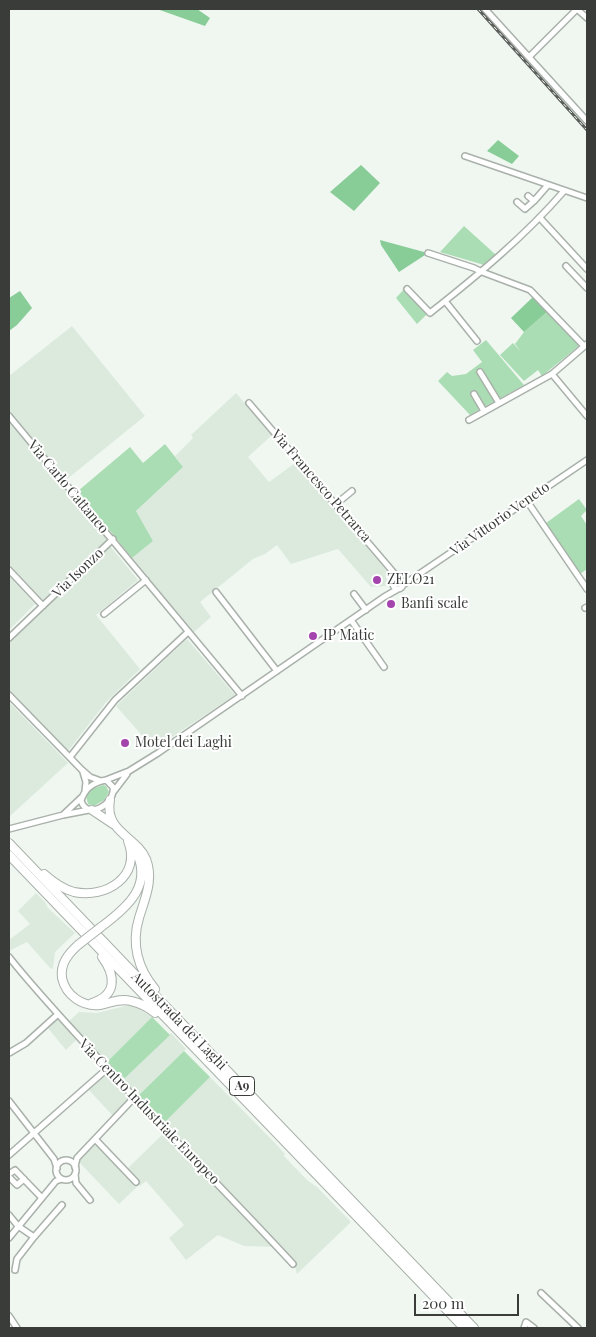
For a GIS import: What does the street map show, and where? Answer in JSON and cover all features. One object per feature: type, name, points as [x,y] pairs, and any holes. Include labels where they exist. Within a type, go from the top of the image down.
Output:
[{"type":"highway","points":[[110,800],[110,816],[117,827],[139,849],[146,860],[149,878],[146,897],[136,932],[136,949],[140,965],[153,986],[223,1066]]},
{"type":"highway","points":[[91,810],[117,827]]},
{"type":"highway","points":[[10,842],[54,882],[75,892],[93,893],[111,887],[128,871],[132,856],[128,839]]},
{"type":"highway","points":[[128,839],[136,850],[140,862],[140,884],[134,898],[128,906],[70,952],[63,963],[62,979],[71,995],[79,1001],[101,1005],[114,1001],[129,1000],[140,1003],[150,1009],[255,1111]]},
{"type":"highway","name":"Autostrada dei Laghi","points":[[10,842],[474,1328]]},
{"type":"highway","name":"Autostrada dei Laghi","points":[[9,855],[464,1328]]},
{"type":"highway","points":[[24,871],[108,966],[112,976],[110,991],[100,1000],[89,1004]]},
{"type":"street","points":[[485,9],[587,121]]},
{"type":"street","points":[[529,57],[577,9],[587,18]]},
{"type":"street","points":[[465,156],[587,198]]},
{"type":"street","points":[[517,202],[525,209],[548,185]]},
{"type":"street","points":[[407,288],[430,313],[482,272],[540,218],[564,191]]},
{"type":"street","points":[[528,196],[534,201]]},
{"type":"street","points":[[540,218],[587,269]]},
{"type":"street","points":[[428,253],[474,268],[530,290],[586,345],[552,374],[468,420]]},
{"type":"street","points":[[566,266],[587,288]]},
{"type":"street","points":[[446,301],[477,341]]},
{"type":"street","points":[[480,372],[499,403]]},
{"type":"street","points":[[552,374],[587,416]]},
{"type":"street","points":[[474,394],[484,411]]},
{"type":"street","name":"Via Francesco Petrarca","points":[[249,403],[336,504],[401,584]]},
{"type":"street","name":"Via Carlo Cattaneo","points":[[9,416],[242,696]]},
{"type":"street","name":"Via Vittorio Veneto","points":[[129,771],[242,696],[401,584],[413,579],[587,460]]},
{"type":"street","points":[[336,504],[352,491]]},
{"type":"street","points":[[527,500],[587,589]]},
{"type":"street","name":"Via Isonzo","points":[[9,638],[113,539]]},
{"type":"street","name":"Via Isonzo","points":[[9,570],[43,606]]},
{"type":"street","name":"Via Francesco Petrarca","points":[[392,571],[394,583]]},
{"type":"street","points":[[104,614],[146,580]]},
{"type":"street","points":[[397,580],[401,584],[396,589],[394,583],[397,580]]},
{"type":"street","name":"Via Vittorio Veneto","points":[[384,597],[394,583]]},
{"type":"street","points":[[216,592],[274,673]]},
{"type":"street","points":[[354,594],[366,610]]},
{"type":"street","points":[[351,620],[384,667]]},
{"type":"street","points":[[70,757],[115,700],[188,632]]},
{"type":"street","points":[[9,695],[82,770],[93,778],[112,784],[114,791]]},
{"type":"street","points":[[82,770],[86,782],[82,804],[91,810]]},
{"type":"street","points":[[63,815],[92,785],[129,771]]},
{"type":"street","points":[[9,829],[63,815],[101,808],[110,800],[114,791],[129,771]]},
{"type":"street","name":"Via Centro Industriale Europeo","points":[[9,957],[58,1015],[108,1068],[133,1099],[205,1170],[293,1264]]},
{"type":"street","points":[[9,1053],[26,1043],[58,1015]]},
{"type":"street","points":[[9,1154],[108,1068]]},
{"type":"street","points":[[54,1159],[69,1161],[77,1158],[133,1099]]},
{"type":"street","points":[[9,1101],[54,1159],[61,1175],[76,1183],[90,1200]]},
{"type":"street","points":[[95,1139],[136,1182]]},
{"type":"street","points":[[76,1183],[75,1170],[77,1158]]},
{"type":"street","points":[[61,1175],[62,1161]]},
{"type":"street","points":[[69,1161],[75,1170]]},
{"type":"street","points":[[24,1179],[17,1185],[9,1175],[14,1169],[24,1179],[42,1198]]},
{"type":"street","points":[[9,1238],[61,1175],[75,1170]]},
{"type":"street","points":[[15,1270],[17,1259],[62,1205]]},
{"type":"street","points":[[9,1215],[18,1226],[34,1237]]},
{"type":"street","points":[[541,1293],[578,1328]]},
{"type":"street","points":[[9,1316],[17,1328]]},
{"type":"street","points":[[524,1328],[526,1322],[534,1328]]},
{"type":"shaded area","points":[[72,326],[145,416],[61,484],[108,539],[43,600],[9,564],[9,376]]},
{"type":"shaded area","points":[[236,393],[272,435],[248,457],[269,482],[295,463],[387,571],[387,586],[371,587],[338,549],[291,564],[277,545],[265,554],[253,559],[200,602],[211,617],[193,633],[132,558],[153,541],[136,511],[183,467],[175,456],[193,438],[191,435]]},
{"type":"shaded area","points":[[110,546],[138,580],[96,615],[140,669],[107,701],[68,751],[9,690],[9,643]]},
{"type":"shaded area","points":[[9,576],[35,604],[9,630]]},
{"type":"shaded area","points":[[187,639],[235,695],[154,749],[116,706]]},
{"type":"shaded area","points":[[9,702],[68,763],[9,817]]},
{"type":"shaded area","points":[[36,893],[48,908],[75,933],[55,952],[53,969],[27,942],[9,951],[9,940],[30,924],[18,911]]},
{"type":"shaded area","points":[[129,1005],[152,1017],[106,1063],[67,1023],[79,1012],[97,1013]]},
{"type":"shaded area","points":[[56,1018],[77,1039],[66,1050],[47,1027]]},
{"type":"shaded area","points":[[171,1033],[186,1049],[136,1098],[114,1076],[118,1072],[126,1077]]},
{"type":"shaded area","points":[[106,1071],[131,1097],[114,1117],[87,1088]]},
{"type":"shaded area","points":[[210,1077],[274,1142],[285,1154],[284,1156],[307,1180],[317,1187],[351,1222],[297,1274],[294,1263],[260,1224],[162,1125]]},
{"type":"shaded area","points":[[166,1131],[275,1247],[244,1246],[218,1235],[186,1260],[169,1238],[184,1225],[146,1181],[119,1204],[78,1161],[98,1136],[101,1143],[127,1169]]},
{"type":"green space","points":[[157,9],[197,9],[210,18],[205,26]]},
{"type":"green space","points":[[498,140],[519,156],[512,164],[487,151]]},
{"type":"green space","points":[[361,165],[380,183],[354,211],[330,192]]},
{"type":"green space","points":[[464,226],[496,255],[484,265],[440,252]]},
{"type":"green space","points":[[380,240],[424,252],[425,255],[399,272],[381,245]]},
{"type":"green space","points":[[405,288],[428,313],[417,324],[396,298]]},
{"type":"green space","points":[[20,291],[32,308],[9,331],[9,298]]},
{"type":"green space","points":[[534,296],[548,311],[524,332],[511,318]]},
{"type":"green space","points":[[548,311],[580,345],[542,376],[538,370],[524,381],[500,355],[513,343],[521,352],[515,344],[524,332]]},
{"type":"green space","points":[[486,340],[524,385],[470,415],[438,381],[447,372],[452,376],[466,374],[482,362],[473,350]]},
{"type":"green space","points":[[165,444],[183,467],[136,511],[153,541],[132,558],[78,491],[130,447],[143,463]]},
{"type":"green space","points":[[579,499],[587,510],[581,516],[587,525],[587,569],[580,574],[546,523]]},
{"type":"green space","points":[[103,785],[106,786],[109,792],[104,800],[94,806],[88,804],[86,796],[92,789]]},
{"type":"green space","points":[[152,1017],[170,1035],[125,1078],[118,1072],[116,1074],[106,1063]]},
{"type":"green space","points":[[184,1051],[210,1077],[164,1123],[138,1096]]},
{"type":"railway","points":[[478,9],[587,130]]},
{"type":"place","name":"ZELO21","points":[[377,580]]},
{"type":"place","name":"Banfi scale","points":[[391,604]]},
{"type":"place","name":"IP Matic","points":[[313,636]]},
{"type":"place","name":"Motel dei Laghi","points":[[125,743]]}]
